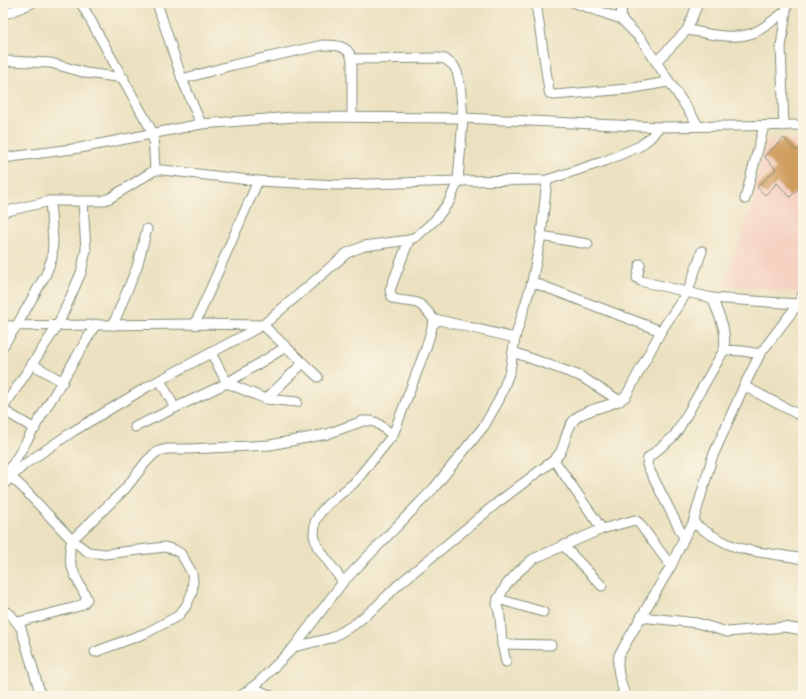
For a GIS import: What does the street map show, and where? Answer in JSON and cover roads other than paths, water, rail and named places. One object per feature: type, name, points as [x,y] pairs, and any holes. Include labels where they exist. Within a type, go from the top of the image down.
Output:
[{"type":"street","points":[[3,15],[32,3]]},
{"type":"street","points":[[81,3],[154,133],[155,170]]},
{"type":"street","points":[[157,3],[182,79],[201,124]]},
{"type":"street","points":[[536,3],[550,94],[554,95],[628,89],[668,82]]},
{"type":"street","points":[[575,3],[621,19],[641,39],[698,126]]},
{"type":"street","points":[[621,19],[622,3]]},
{"type":"street","points":[[657,62],[687,30],[698,3]]},
{"type":"street","points":[[687,30],[724,35],[750,34],[760,29],[786,7]]},
{"type":"street","points":[[784,126],[781,48],[786,7]]},
{"type":"street","points":[[182,79],[233,65],[323,45],[337,46],[348,50],[352,59],[352,117]]},
{"type":"street","points":[[7,474],[31,460],[66,436],[160,380],[263,326],[347,253],[364,246],[409,240],[435,220],[449,202],[458,181],[462,118],[458,72],[454,66],[445,59],[438,58],[352,59]]},
{"type":"street","points":[[3,63],[10,61],[51,63],[86,74],[124,78]]},
{"type":"street","points":[[3,158],[80,148],[201,124],[294,117],[462,118],[659,127],[803,125]]},
{"type":"street","points":[[745,199],[764,126]]},
{"type":"street","points":[[3,212],[50,201],[94,202],[106,199],[155,170],[258,181],[338,185],[548,180],[604,161],[640,146],[651,137],[659,127]]},
{"type":"street","points":[[241,696],[294,648],[343,582],[434,488],[484,426],[499,400],[510,371],[515,338],[532,282],[541,236],[548,180]]},
{"type":"street","points":[[195,324],[258,181]]},
{"type":"street","points":[[3,346],[17,326],[46,274],[52,258],[53,241],[50,201]]},
{"type":"street","points":[[35,429],[3,409],[58,325],[81,273],[86,250],[83,202]]},
{"type":"street","points":[[113,325],[137,267],[147,229]]},
{"type":"street","points":[[541,236],[588,244]]},
{"type":"street","points":[[409,240],[390,290],[391,296],[396,300],[416,303],[422,306],[436,321]]},
{"type":"street","points":[[294,648],[330,638],[355,624],[377,606],[398,585],[497,503],[554,460],[560,452],[571,424],[576,418],[620,401],[626,396],[661,331],[688,291],[702,251]]},
{"type":"street","points":[[640,264],[637,276],[638,280],[712,298],[798,304]]},
{"type":"street","points":[[532,282],[661,331]]},
{"type":"street","points":[[625,695],[618,670],[617,663],[619,655],[693,523],[712,458],[760,354],[798,304],[803,294]]},
{"type":"street","points":[[684,538],[647,465],[647,462],[648,458],[673,437],[678,430],[724,350],[726,339],[724,329],[712,298]]},
{"type":"street","points":[[343,582],[317,546],[314,535],[315,522],[320,513],[328,504],[354,483],[393,435],[426,348],[433,324],[439,320],[515,338]]},
{"type":"street","points":[[3,326],[96,324],[263,326],[318,377]]},
{"type":"street","points":[[3,485],[7,474],[63,382],[96,324]]},
{"type":"street","points":[[135,427],[227,383],[286,347]]},
{"type":"street","points":[[724,350],[760,354]]},
{"type":"street","points":[[513,352],[580,376],[620,401]]},
{"type":"street","points":[[210,353],[227,383],[266,399],[297,402]]},
{"type":"street","points":[[266,399],[303,363]]},
{"type":"street","points":[[32,364],[63,382]]},
{"type":"street","points":[[160,380],[175,408]]},
{"type":"street","points":[[744,386],[803,417]]},
{"type":"street","points":[[18,622],[76,607],[86,602],[87,599],[69,558],[69,549],[72,540],[125,489],[146,462],[159,451],[167,449],[270,444],[328,434],[363,421],[377,423],[393,435]]},
{"type":"street","points":[[554,460],[602,529]]},
{"type":"street","points":[[7,474],[72,540],[88,552],[105,554],[165,547],[175,550],[181,554],[192,573],[192,593],[186,606],[178,616],[146,634],[95,652]]},
{"type":"street","points":[[506,662],[502,644],[500,616],[497,605],[498,599],[506,585],[533,559],[602,529],[631,521],[637,521],[670,566]]},
{"type":"street","points":[[693,523],[716,538],[735,547],[803,559]]},
{"type":"street","points":[[563,545],[602,586]]},
{"type":"street","points":[[498,599],[543,612]]},
{"type":"street","points":[[3,610],[12,615],[18,622],[39,692],[49,696]]},
{"type":"street","points":[[641,617],[697,623],[727,632],[784,627],[803,630]]},
{"type":"street","points":[[502,644],[550,645]]},
{"type":"street","points":[[252,687],[271,696]]}]
